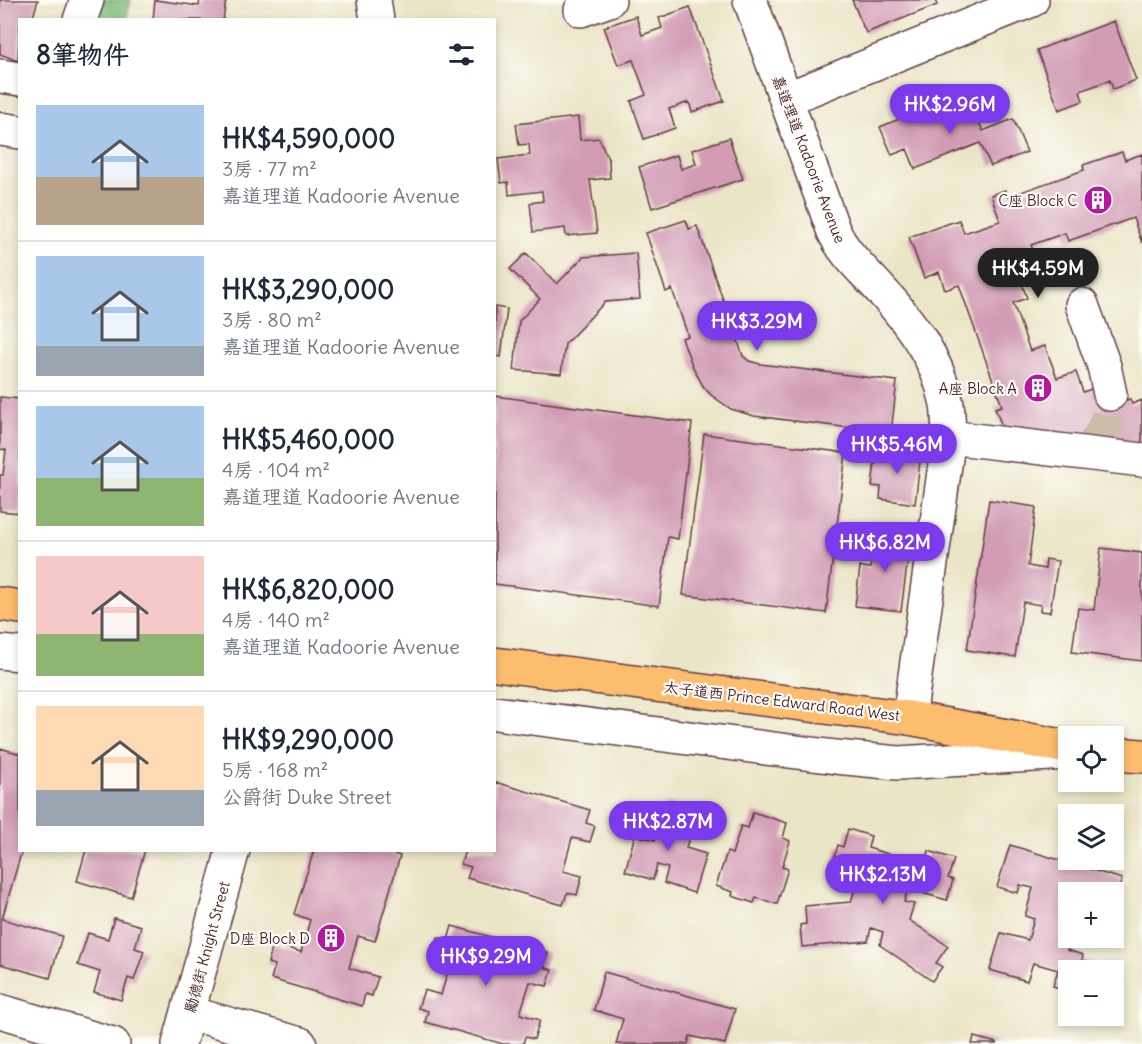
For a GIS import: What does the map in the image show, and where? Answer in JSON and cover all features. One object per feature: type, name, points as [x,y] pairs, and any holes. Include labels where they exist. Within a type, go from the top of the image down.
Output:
[{"type":"main road","points":[[0,604],[18,606]]},
{"type":"main road","name":"太子道西 Prince Edward Road West","points":[[496,664],[909,718],[1058,745]]},
{"type":"main road","points":[[1124,754],[1142,756]]},
{"type":"street","points":[[82,18],[87,0]]},
{"type":"street","points":[[374,0],[377,18]]},
{"type":"street","name":"嘉道理道 Kadoorie Avenue","points":[[750,0],[834,232],[843,249],[904,318],[932,360],[947,401],[949,437],[909,718]]},
{"type":"street","points":[[786,99],[1032,0]]},
{"type":"street","points":[[0,76],[18,79]]},
{"type":"street","points":[[0,129],[18,132]]},
{"type":"street","points":[[1082,305],[1110,385],[1110,394]]},
{"type":"street","points":[[949,437],[1088,448],[1142,460]]},
{"type":"street","points":[[0,652],[18,654]]},
{"type":"street","points":[[496,713],[898,763],[1058,754]]},
{"type":"street","name":"勵德街 Knight Street","points":[[179,1044],[232,852]]},
{"type":"street","points":[[0,1011],[113,1044]]},
{"type":"street","points":[[189,1012],[300,1044]]},
{"type":"green space","points":[[103,0],[131,0],[126,18],[97,18]]},
{"type":"building","points":[[0,0],[38,0],[33,18],[18,18],[18,61],[0,54]]},
{"type":"building","points":[[155,0],[199,6],[200,0],[226,0],[223,18],[153,18]]},
{"type":"building","points":[[852,0],[935,0],[937,5],[866,33]]},
{"type":"building","points":[[690,7],[724,101],[692,112],[689,102],[669,109],[675,128],[644,139],[631,101],[646,95],[633,60],[618,65],[604,27],[636,16],[642,35],[662,28],[659,18]]},
{"type":"building","points":[[1114,21],[1136,80],[1113,89],[1110,80],[1080,91],[1083,101],[1059,110],[1037,50]]},
{"type":"building","points":[[959,94],[971,120],[977,118],[983,131],[1013,119],[1027,152],[991,166],[980,143],[915,169],[907,149],[892,155],[880,127]]},
{"type":"building","points":[[578,117],[580,140],[599,138],[609,161],[610,178],[590,180],[597,233],[566,236],[565,228],[533,232],[530,203],[543,201],[542,191],[509,195],[508,182],[501,183],[498,159],[530,155],[529,144],[519,145],[516,124]]},
{"type":"building","points":[[729,138],[743,179],[652,208],[639,167],[677,155],[681,169],[696,164],[692,150]]},
{"type":"building","points":[[1122,152],[1125,160],[1142,154],[1142,243],[1133,218],[1068,241],[1065,233],[1031,245],[1037,260],[1016,268],[1027,298],[1013,303],[1030,351],[1045,346],[1057,378],[1076,372],[1083,392],[1107,383],[1114,404],[1130,399],[1132,404],[1142,400],[1142,442],[1119,450],[1114,436],[1078,449],[1004,432],[995,408],[1002,406],[959,285],[945,290],[939,272],[924,278],[909,237],[959,220],[964,233],[1000,221],[991,195],[1005,190],[1007,197],[1084,170],[1083,165]]},
{"type":"building","points":[[686,220],[689,229],[697,226],[743,356],[749,361],[760,364],[897,381],[891,433],[754,416],[731,409],[711,395],[703,386],[692,365],[682,338],[688,336],[672,289],[666,292],[646,233]]},
{"type":"building","points":[[526,253],[557,284],[583,257],[636,253],[640,299],[605,302],[565,344],[561,374],[514,370],[519,321],[540,299],[510,269]]},
{"type":"building","points":[[496,307],[507,309],[501,357],[496,356]]},
{"type":"building","points":[[496,396],[692,423],[678,539],[668,537],[659,606],[496,584]]},
{"type":"building","points":[[0,397],[18,399],[18,513],[0,511],[0,475],[3,475],[6,450],[0,449]]},
{"type":"building","points":[[704,434],[846,453],[826,613],[683,595]]},
{"type":"building","points":[[877,447],[921,453],[915,504],[880,499],[881,487],[872,486]]},
{"type":"building","points":[[989,500],[1036,507],[1028,566],[1045,569],[1046,559],[1058,561],[1050,612],[1040,611],[1041,605],[1023,602],[1015,657],[967,650]]},
{"type":"building","points":[[875,531],[911,535],[901,611],[855,606],[860,567],[870,568]]},
{"type":"building","points":[[1101,548],[1142,553],[1142,661],[1072,652],[1078,608],[1094,610]]},
{"type":"building","points":[[0,748],[18,753],[18,852],[21,852],[2,919],[62,936],[50,978],[0,964]]},
{"type":"building","points":[[496,782],[590,810],[586,823],[595,826],[590,842],[572,838],[563,871],[582,876],[577,895],[567,893],[563,905],[467,878],[471,867],[461,864],[464,852],[496,852]]},
{"type":"building","points":[[666,804],[691,811],[684,832],[690,834],[686,848],[706,854],[694,893],[664,883],[668,868],[657,865],[653,880],[625,871],[635,835],[655,840]]},
{"type":"building","points":[[753,812],[787,823],[783,838],[790,841],[782,867],[788,869],[777,904],[756,898],[754,903],[732,896],[733,892],[716,886],[727,852],[732,854],[741,826],[748,828]]},
{"type":"building","points":[[848,829],[871,836],[868,848],[925,865],[929,851],[954,859],[948,878],[953,880],[947,900],[908,889],[904,902],[914,904],[909,920],[948,946],[936,963],[942,967],[932,981],[880,945],[883,932],[871,928],[868,941],[802,947],[800,925],[806,924],[805,906],[851,902],[855,888],[865,890],[869,876],[832,865],[838,845],[843,847]]},
{"type":"building","points":[[1010,845],[1058,860],[1058,870],[1092,870],[1122,879],[1121,882],[1058,882],[1058,948],[1068,948],[1067,950],[1083,955],[1082,960],[1058,960],[1058,970],[1033,963],[1027,981],[990,970],[1001,933],[1028,940],[1034,919],[1025,916],[1033,888],[1020,885],[1018,893],[997,887]]},
{"type":"building","points":[[85,852],[144,852],[131,897],[77,881]]},
{"type":"building","name":"D座 Block D","points":[[313,852],[389,852],[400,856],[375,941],[358,936],[349,968],[378,977],[372,996],[365,994],[362,1006],[271,979],[275,965],[268,963],[273,944],[301,952],[310,920],[294,914]]},
{"type":"building","points":[[114,918],[141,926],[135,948],[144,951],[134,980],[128,978],[121,1000],[94,992],[100,972],[78,965],[88,933],[108,939]]},
{"type":"building","points":[[452,926],[548,953],[544,967],[552,970],[547,986],[530,982],[520,1014],[540,1020],[534,1039],[525,1037],[523,1044],[503,1044],[425,1022],[428,1011],[418,1008],[424,990],[441,995],[451,960],[433,956],[438,937],[448,940]]},
{"type":"building","points":[[1058,970],[1058,988],[1053,986]]},
{"type":"building","points":[[604,972],[735,1009],[725,1044],[690,1036],[688,1044],[616,1044],[623,1019],[594,1010]]},
{"type":"building","points":[[974,1037],[997,1043],[997,1044],[972,1044]]},
{"type":"tunnel","points":[[1093,444],[1106,421],[1110,394]]},
{"type":"place","name":"C座 Block C","points":[[1098,200]]},
{"type":"place","name":"A座 Block A","points":[[1038,388]]},
{"type":"place","name":"D座 Block D","points":[[331,938]]}]
